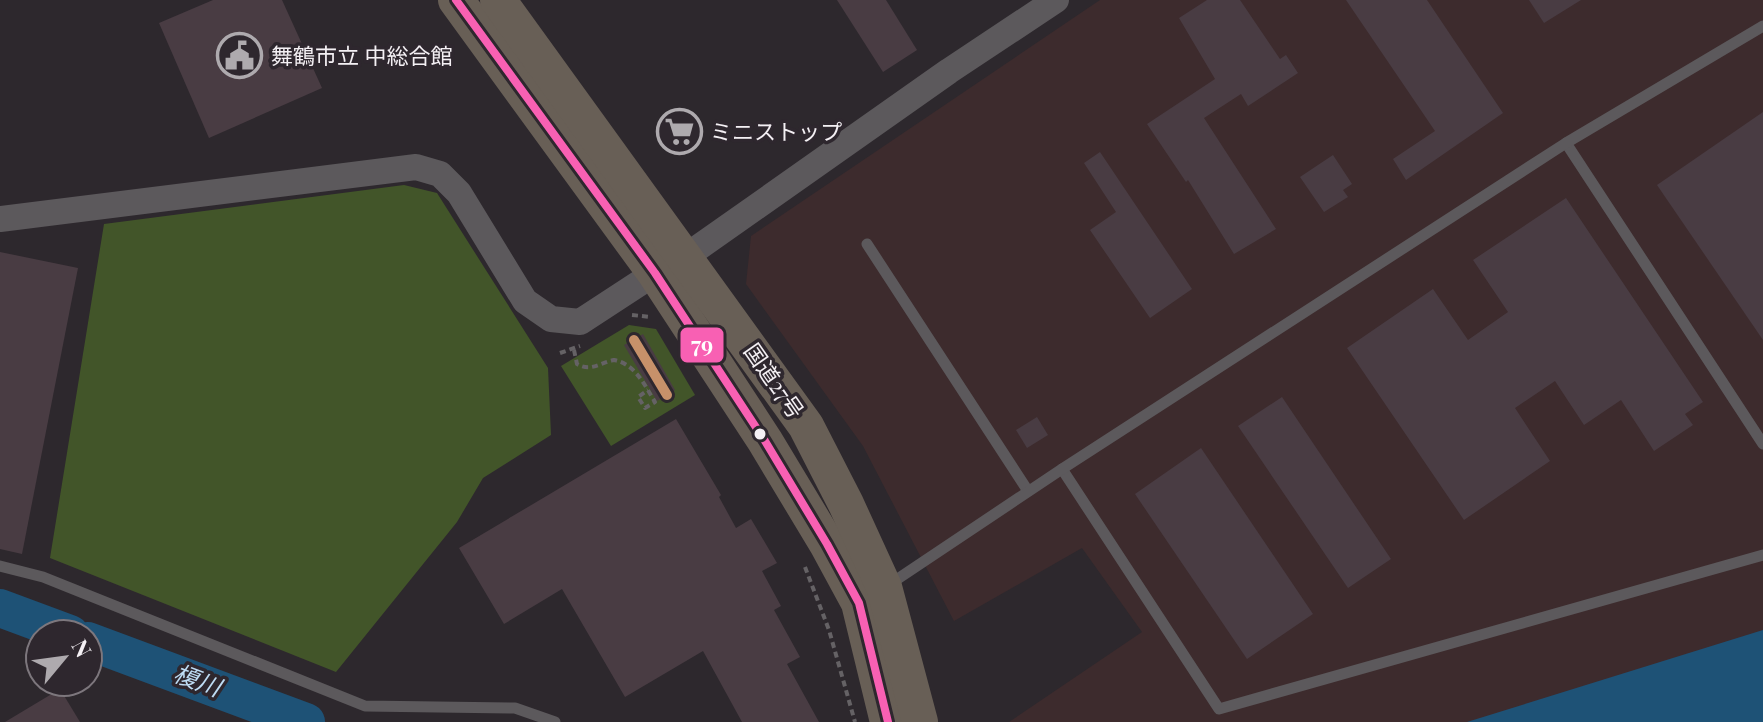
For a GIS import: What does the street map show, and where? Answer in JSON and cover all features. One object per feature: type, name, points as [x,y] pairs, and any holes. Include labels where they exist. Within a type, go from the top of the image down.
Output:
[{"type":"highway","name":"国道27号","points":[[456,0],[670,265],[806,426],[846,504],[872,595],[920,722]]},
{"type":"highway","name":"国道27号","points":[[498,0],[670,265]]},
{"type":"highway","name":"国道27号","points":[[872,595],[888,722]]},
{"type":"street","points":[[0,219],[416,167],[440,174],[459,193],[525,301],[551,319],[580,322],[670,265],[1056,0]]},
{"type":"lane","points":[[872,595],[1566,143],[1763,26]]},
{"type":"lane","points":[[1566,143],[1763,444]]},
{"type":"lane","points":[[867,244],[1028,491]]},
{"type":"lane","points":[[1062,469],[1219,709],[1763,555]]},
{"type":"lane","points":[[0,566],[43,577],[365,706],[515,708],[555,722]]},
{"type":"path","points":[[629,315],[658,318]]},
{"type":"path","points":[[560,353],[574,350],[585,343]]},
{"type":"path","points":[[574,350],[577,364],[584,368],[591,369],[614,360],[631,366],[648,390],[655,402],[645,408],[638,397],[648,390]]},
{"type":"path","points":[[802,560],[829,630],[855,722]]},
{"type":"shaded area","points":[[1100,0],[1763,0],[1763,636],[1491,722],[1009,722],[1142,632],[1082,548],[954,621],[863,446],[746,284],[751,236]]},
{"type":"green space","points":[[404,185],[437,193],[548,368],[551,435],[483,478],[457,522],[336,672],[50,558],[104,224]]},
{"type":"green space","points":[[629,325],[656,329],[695,395],[611,446],[561,366]]},
{"type":"water","points":[[1763,630],[1763,722],[1467,722]]},
{"type":"building","name":"舞鶴市立 中総合館","points":[[213,0],[282,0],[322,88],[209,138],[159,23]]},
{"type":"building","points":[[837,0],[886,0],[917,50],[883,72]]},
{"type":"building","points":[[1207,0],[1240,0],[1280,59],[1286,55],[1298,73],[1248,106],[1241,94],[1204,118],[1276,229],[1234,254],[1188,180],[1186,182],[1147,124],[1215,79],[1179,18]]},
{"type":"building","points":[[1346,0],[1427,0],[1503,113],[1406,180],[1393,159],[1435,131]]},
{"type":"building","points":[[1529,0],[1581,0],[1544,23]]},
{"type":"building","points":[[1763,112],[1763,340],[1657,185]]},
{"type":"building","points":[[1100,152],[1192,289],[1150,318],[1090,230],[1116,212],[1084,163]]},
{"type":"building","points":[[1333,155],[1352,184],[1343,190],[1348,197],[1324,212],[1300,177]]},
{"type":"building","points":[[1566,198],[1703,402],[1685,414],[1693,425],[1654,451],[1621,400],[1584,425],[1555,381],[1515,408],[1550,461],[1464,520],[1347,348],[1433,289],[1468,340],[1508,312],[1473,260]]},
{"type":"building","points":[[0,252],[78,268],[22,554],[0,549]]},
{"type":"building","points":[[643,334],[675,390],[657,401],[624,345]]},
{"type":"building","points":[[1282,397],[1391,559],[1348,588],[1238,426]]},
{"type":"building","points":[[1037,417],[1048,435],[1027,448],[1016,430]]},
{"type":"building","points":[[676,419],[721,495],[719,497],[736,528],[751,519],[777,563],[762,571],[781,606],[774,610],[800,657],[787,664],[819,722],[742,722],[703,651],[625,697],[562,589],[504,624],[459,548]]},
{"type":"building","points":[[1201,448],[1313,614],[1247,659],[1135,494]]},
{"type":"building","points":[[45,698],[65,698],[80,722],[5,722]]},
{"type":"waterway","name":"榎川","points":[[0,608],[27,618]]},
{"type":"waterway","name":"榎川","points":[[104,647],[306,722]]},
{"type":"transit line","name":"79","points":[[456,0],[655,273],[765,441],[827,544],[859,603],[888,722]]},
{"type":"transit line","points":[[634,340],[667,395]]},
{"type":"place","name":"舞鶴市立 中総合館","points":[[240,56]]},
{"type":"place","name":"ミニストップ","points":[[679,132]]}]
